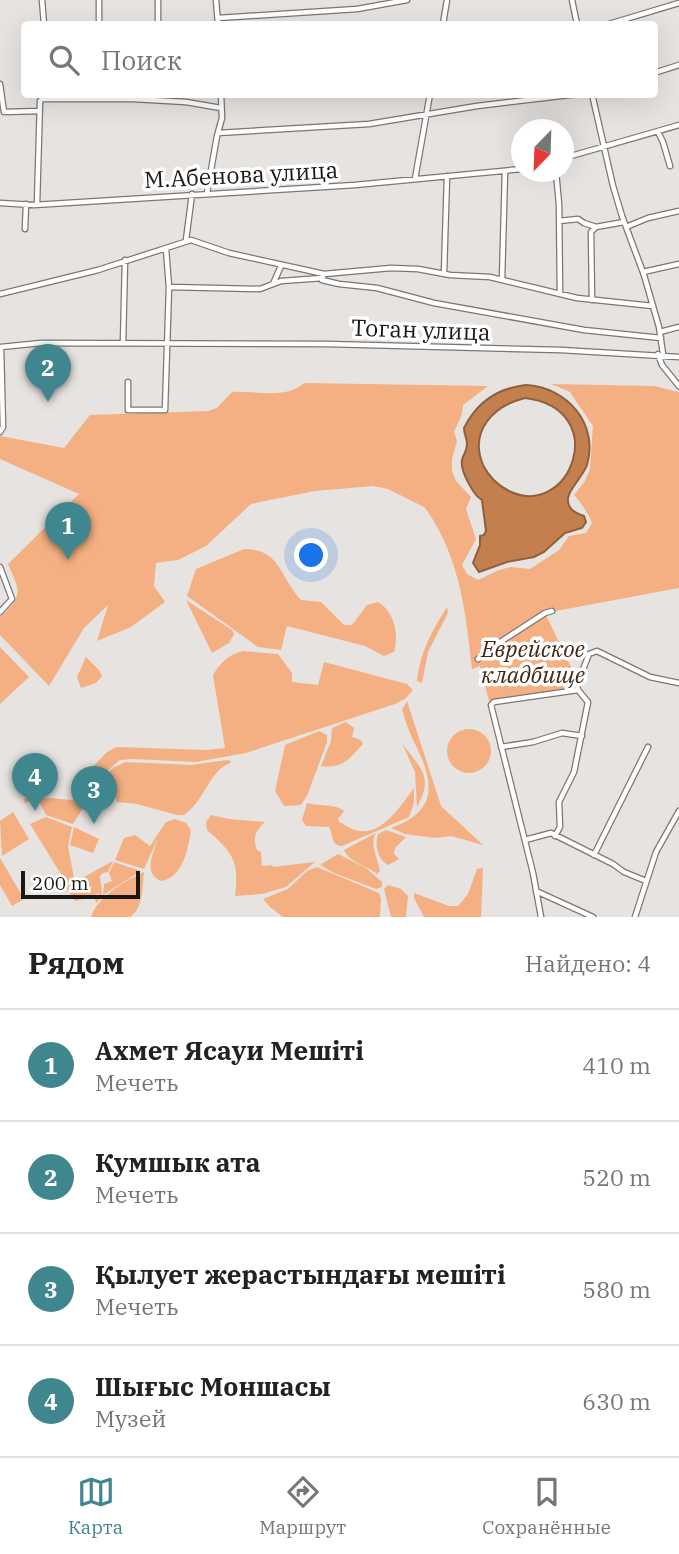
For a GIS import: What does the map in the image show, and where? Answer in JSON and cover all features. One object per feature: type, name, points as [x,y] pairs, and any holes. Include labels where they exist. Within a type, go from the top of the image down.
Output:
[{"type":"street","points":[[42,0],[44,21]]},
{"type":"street","points":[[99,0],[99,21]]},
{"type":"street","points":[[158,21],[159,0]]},
{"type":"street","points":[[216,0],[218,18],[358,9],[407,0]]},
{"type":"street","points":[[444,21],[447,0]]},
{"type":"street","points":[[572,0],[576,21]]},
{"type":"street","points":[[619,21],[679,3]]},
{"type":"street","points":[[658,72],[679,65]]},
{"type":"street","points":[[0,84],[4,112],[39,111]]},
{"type":"street","points":[[37,204],[39,111],[40,101],[47,98]]},
{"type":"street","points":[[92,98],[186,102],[220,108]]},
{"type":"street","points":[[207,193],[222,118],[221,98]]},
{"type":"street","points":[[415,180],[429,98]]},
{"type":"street","points":[[218,133],[369,124],[544,98]]},
{"type":"street","points":[[593,98],[625,224],[653,306],[660,335],[662,365],[679,386]]},
{"type":"street","points":[[574,155],[679,125]]},
{"type":"street","points":[[658,132],[670,166]]},
{"type":"street","name":"М.Абенова улица","points":[[0,203],[37,204],[415,180],[511,170]]},
{"type":"street","points":[[502,279],[505,171]]},
{"type":"street","points":[[444,273],[447,176]]},
{"type":"street","points":[[556,182],[560,294]]},
{"type":"street","points":[[186,240],[192,194]]},
{"type":"street","points":[[25,229],[26,204]]},
{"type":"street","points":[[559,221],[578,219],[596,227],[625,224],[679,211]]},
{"type":"street","points":[[592,300],[591,232],[596,227]]},
{"type":"street","points":[[0,294],[98,270],[191,240],[323,277],[391,268],[502,279],[592,300],[653,306]]},
{"type":"street","points":[[128,382],[128,410],[165,410],[169,287],[166,249]]},
{"type":"street","points":[[123,343],[125,260]]},
{"type":"street","points":[[643,272],[679,264]]},
{"type":"street","points":[[273,285],[281,266]]},
{"type":"street","name":"Тоган улица","points":[[169,287],[260,289],[281,281],[323,277],[339,284],[377,288],[434,303],[584,330],[660,335]]},
{"type":"street","points":[[660,335],[679,327]]},
{"type":"street","name":"Тоган улица","points":[[0,432],[3,427],[1,347],[41,343],[327,344],[677,356]]},
{"type":"street","points":[[0,567],[12,599],[0,612]]},
{"type":"street","points":[[478,659],[491,648],[552,611]]},
{"type":"street","points":[[555,836],[560,827],[559,802],[574,772],[588,702],[577,685],[583,667],[593,651],[650,677],[679,683]]},
{"type":"street","points":[[541,917],[491,703],[578,690]]},
{"type":"street","points":[[501,747],[533,743],[562,733],[582,736]]},
{"type":"street","points":[[594,855],[648,747]]},
{"type":"street","points":[[635,917],[656,852],[679,811]]},
{"type":"street","points":[[525,840],[551,833],[646,881]]},
{"type":"street","points":[[536,891],[593,917]]},
{"type":"green space","name":"Еврейское кладбище","points":[[304,383],[488,386],[463,405],[454,432],[457,441],[452,459],[452,471],[456,481],[471,497],[466,509],[476,539],[462,565],[467,574],[478,580],[511,567],[530,569],[559,550],[569,536],[586,533],[592,523],[574,495],[590,469],[593,426],[570,392],[551,384],[654,386],[679,392],[679,588],[545,613],[572,669],[575,687],[489,701],[480,666],[472,669],[460,587],[448,549],[424,507],[388,489],[373,486],[315,491],[251,504],[206,546],[178,560],[156,563],[154,586],[165,602],[131,627],[97,641],[108,605],[84,628],[49,686],[0,635],[0,617],[13,603],[17,593],[8,564],[79,494],[0,459],[0,436],[64,448],[90,415],[208,411],[217,408],[232,392],[279,393]]},
{"type":"green space","points":[[244,549],[256,550],[273,559],[301,600],[321,602],[344,625],[352,625],[367,605],[378,602],[384,606],[394,624],[394,652],[384,656],[365,646],[287,626],[281,650],[258,647],[187,596],[196,569]]},
{"type":"green space","points":[[186,600],[232,630],[234,634],[229,643],[212,653]]},
{"type":"green space","points":[[447,607],[448,613],[428,652],[422,683],[417,681],[424,651]]},
{"type":"green space","points":[[0,647],[29,677],[0,704]]},
{"type":"green space","points":[[243,651],[278,654],[292,673],[292,682],[318,685],[324,662],[407,684],[413,690],[405,699],[395,704],[246,753],[196,762],[120,760],[82,793],[74,791],[75,785],[107,752],[116,747],[205,750],[225,748],[213,675],[225,660]]},
{"type":"green space","points":[[86,657],[102,676],[96,683],[81,688],[77,677]]},
{"type":"green space","points":[[407,701],[441,806],[483,845],[451,836],[435,838],[405,834],[391,828],[417,814],[428,795],[427,773],[402,710]]},
{"type":"green space","points":[[346,722],[354,728],[352,737],[361,740],[363,744],[340,764],[321,766],[331,741],[332,728]]},
{"type":"green space","points":[[469,729],[484,736],[491,751],[484,766],[469,773],[454,766],[447,751],[454,736]]},
{"type":"green space","points":[[319,731],[327,735],[327,742],[307,796],[301,805],[284,806],[275,791],[285,745]]},
{"type":"green space","points":[[402,743],[420,767],[425,780],[417,807],[415,772]]},
{"type":"green space","points":[[228,760],[230,763],[217,773],[197,803],[184,815],[116,802],[116,797],[111,796],[111,800],[88,799],[84,796],[114,767],[126,762],[191,765]]},
{"type":"green space","points":[[414,788],[414,803],[409,817],[342,846],[334,842],[329,827],[306,826],[302,820],[307,803],[332,806],[344,811],[338,819],[339,822],[356,830],[368,831],[391,817]]},
{"type":"green space","points":[[29,796],[82,801],[83,808],[73,824],[46,815],[38,798],[25,803],[24,799]]},
{"type":"green space","points":[[13,812],[29,839],[2,856],[0,821]]},
{"type":"green space","points":[[211,815],[265,822],[255,838],[257,850],[261,852],[262,866],[315,862],[286,887],[262,894],[235,896],[235,866],[228,851],[207,830],[206,822]]},
{"type":"green space","points":[[46,817],[72,827],[68,846],[74,878],[67,884],[30,824]]},
{"type":"green space","points":[[175,819],[186,823],[191,830],[183,862],[168,879],[161,881],[152,873],[151,862],[158,838],[144,869],[115,860],[124,838],[135,835],[150,846],[166,822]]},
{"type":"green space","points":[[74,827],[99,839],[93,853],[70,845]]},
{"type":"green space","points":[[386,830],[406,837],[395,848],[394,854],[399,859],[388,865],[379,856],[376,843],[378,834]]},
{"type":"green space","points":[[376,833],[374,846],[380,871],[377,874],[354,861],[344,850]]},
{"type":"green space","points":[[338,854],[366,868],[382,882],[382,887],[376,889],[320,865]]},
{"type":"green space","points":[[0,858],[24,899],[12,906],[0,885]]},
{"type":"green space","points":[[113,861],[108,872],[100,876],[102,893],[101,896],[96,903],[95,898],[100,897],[98,893],[75,901],[66,887]]},
{"type":"green space","points":[[114,862],[141,871],[103,895],[104,884],[112,881],[109,873]]},
{"type":"green space","points":[[317,867],[379,893],[380,917],[283,917],[263,899],[288,889],[307,871]]},
{"type":"green space","points":[[483,868],[481,917],[424,917],[414,893],[449,906],[458,906],[468,894],[477,869]]},
{"type":"green space","points":[[144,872],[140,903],[135,913],[130,917],[91,917],[106,896],[121,884]]},
{"type":"green space","points":[[388,885],[401,889],[408,896],[406,917],[391,917],[384,889]]},
{"type":"shaded area","points":[[516,387],[541,387],[555,393],[576,410],[584,422],[590,450],[587,465],[571,491],[568,502],[572,510],[584,516],[586,522],[582,528],[565,533],[544,552],[534,557],[507,562],[479,572],[473,563],[480,545],[480,536],[486,531],[482,500],[463,470],[462,460],[467,444],[464,428],[475,411],[489,398]],"holes":[[[525,398],[552,406],[568,421],[575,440],[573,460],[564,478],[550,491],[531,496],[509,491],[494,480],[483,465],[479,453],[482,431],[494,414],[513,402]]]},
{"type":"place","name":"Кумшык ата","points":[[48,402]]},
{"type":"place","name":"Ахмет Ясауи Мешіті","points":[[68,560]]},
{"type":"place","name":"Шығыс Моншасы","points":[[35,811]]},
{"type":"place","name":"Қылует жерастындағы мешіті","points":[[94,824]]}]
